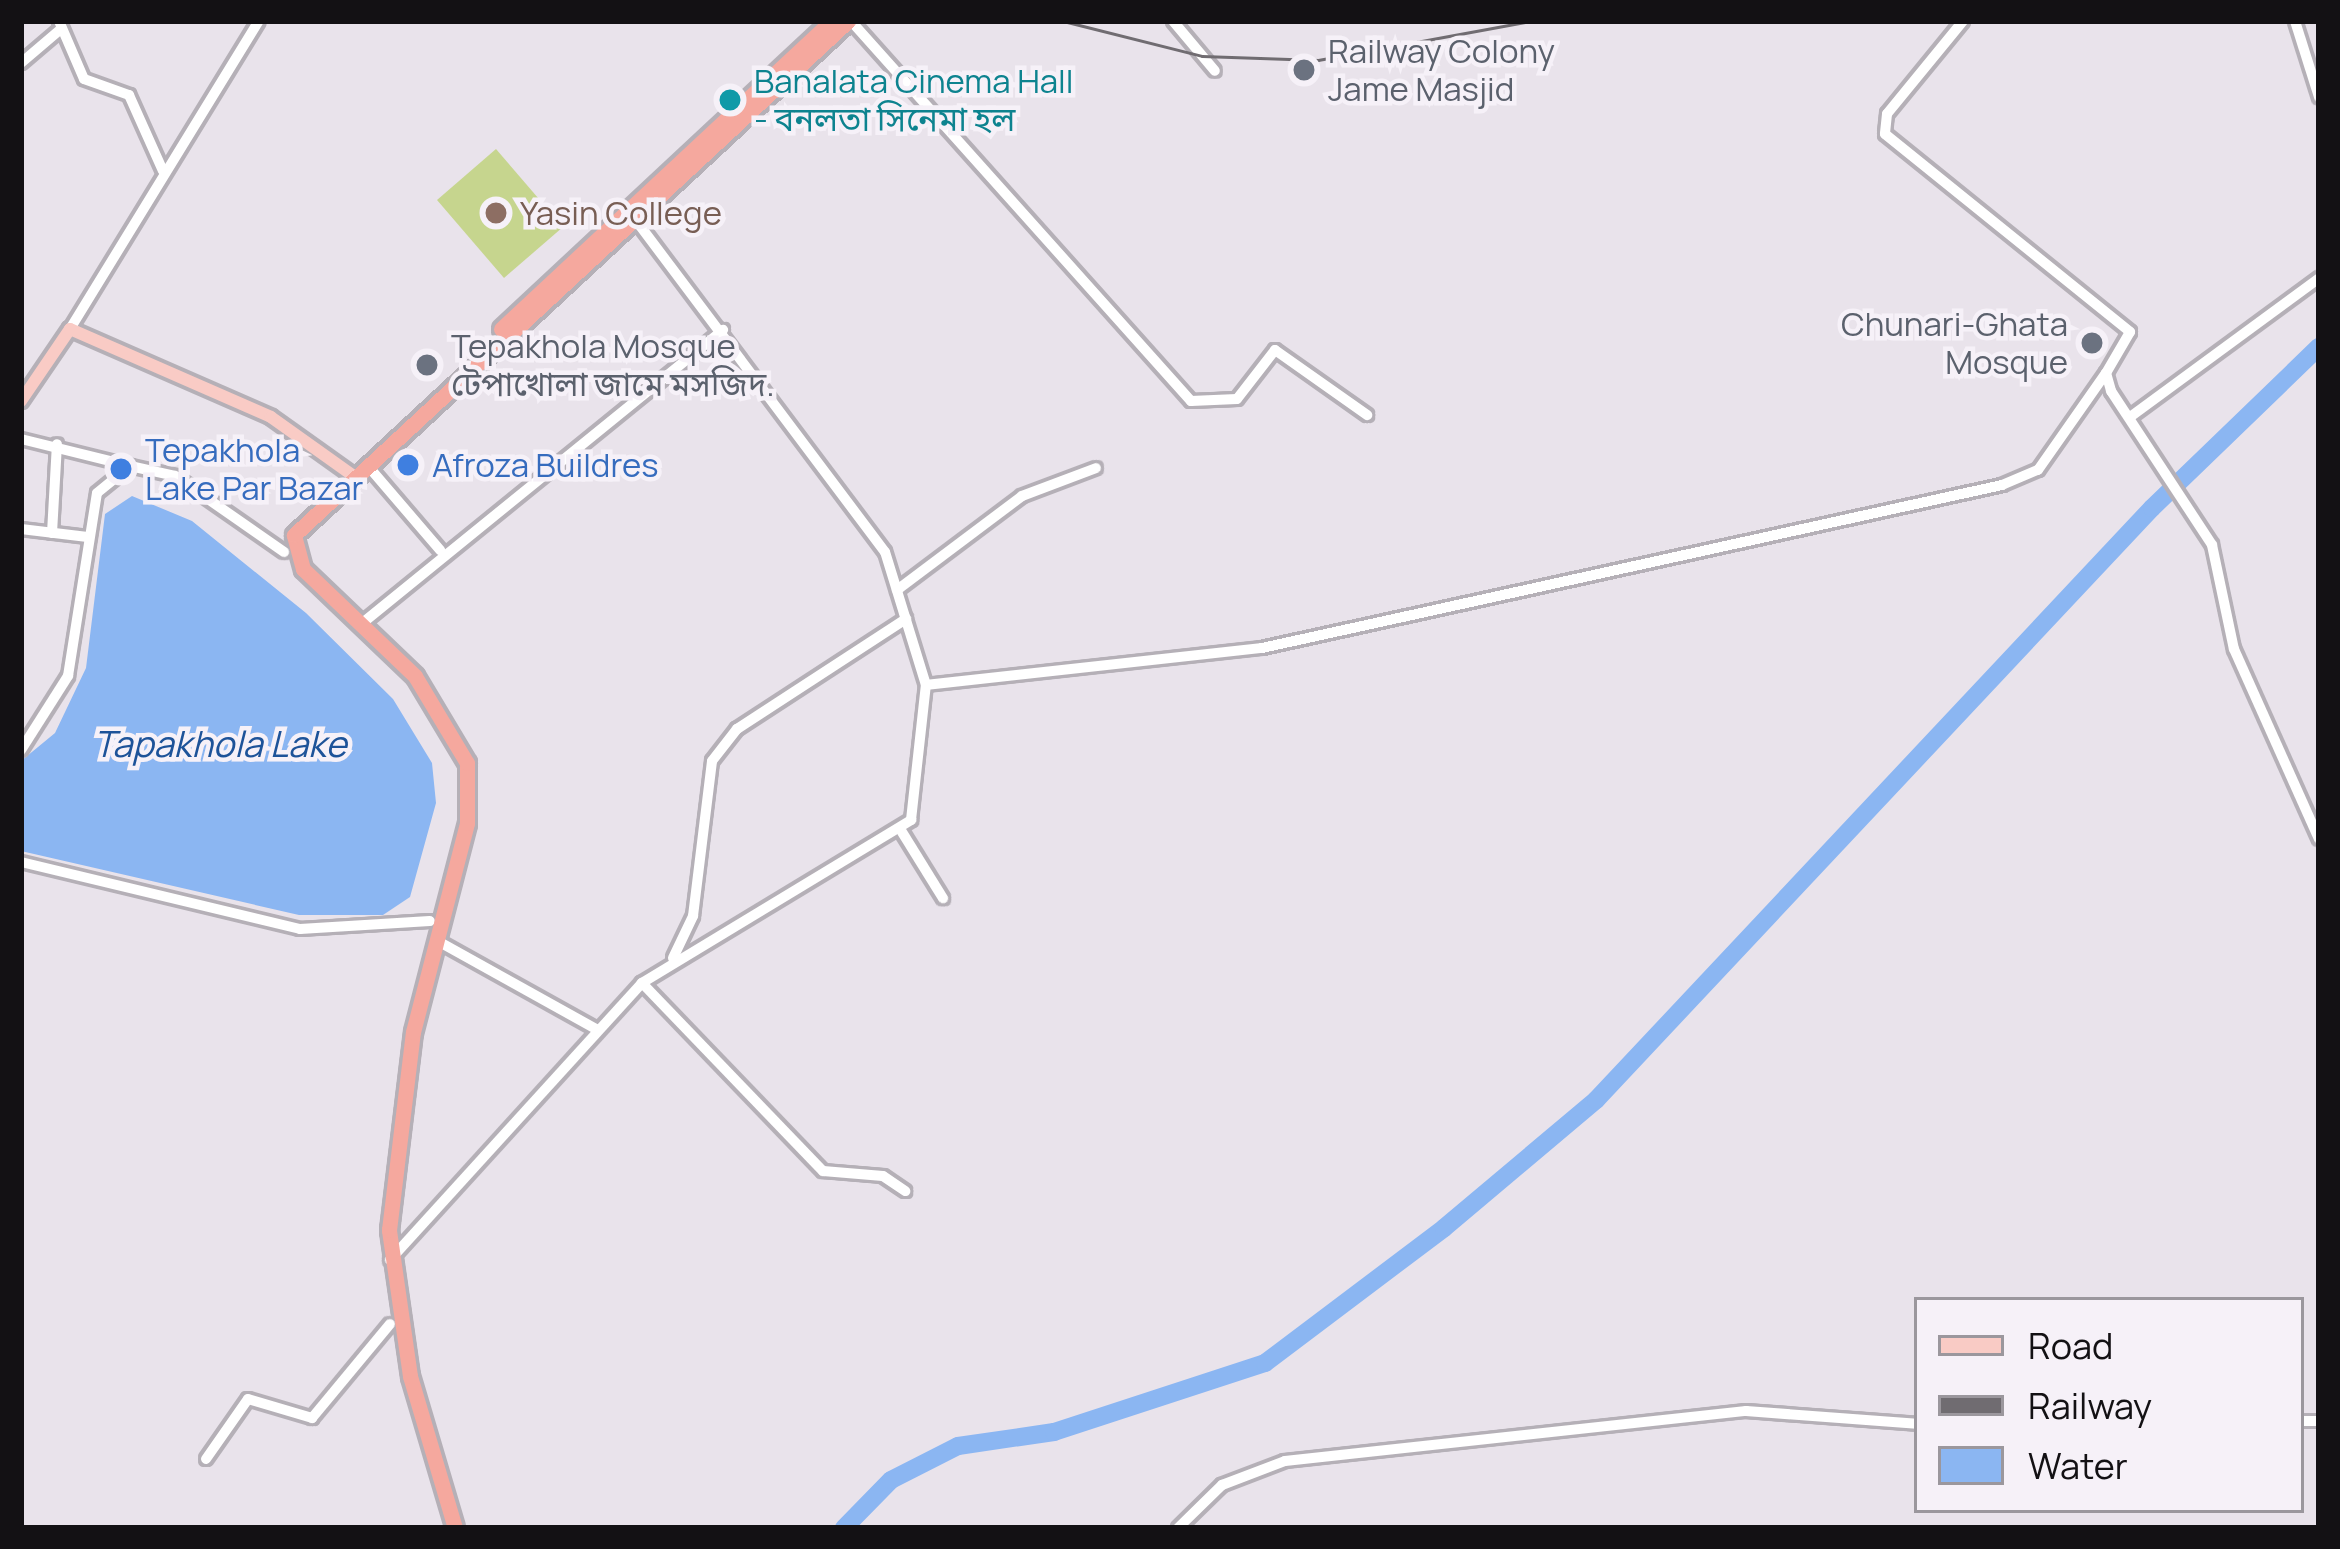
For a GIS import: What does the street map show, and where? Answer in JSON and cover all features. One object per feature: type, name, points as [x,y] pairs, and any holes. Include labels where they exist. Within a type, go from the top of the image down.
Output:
[{"type":"highway","points":[[433,944],[430,921],[462,791],[439,714],[284,552],[285,530],[357,471],[633,216],[832,21]]},
{"type":"highway","points":[[710,143],[850,21]]},
{"type":"highway","points":[[357,471],[293,544],[303,569],[439,714],[471,791],[398,1109],[380,1229],[390,1324],[448,1521]]},
{"type":"highway","points":[[398,1109],[390,1260],[424,1438]]},
{"type":"main road","points":[[21,401],[70,329],[271,417],[357,471]]},
{"type":"street","points":[[70,329],[163,171],[260,21]]},
{"type":"street","points":[[850,21],[1191,401],[1237,399],[1275,350],[1367,416]]},
{"type":"street","points":[[1173,21],[1215,71]]},
{"type":"street","points":[[926,685],[1262,647],[2002,485],[2038,470],[2130,332],[1885,134],[1887,114],[1963,21]]},
{"type":"street","points":[[2295,21],[2319,97]]},
{"type":"street","points":[[21,63],[60,25],[84,79],[129,95],[163,171]]},
{"type":"street","points":[[633,216],[874,529],[926,685],[902,832],[943,898]]},
{"type":"street","points":[[2130,417],[2319,278]]},
{"type":"street","points":[[360,625],[440,550],[723,330]]},
{"type":"street","points":[[2106,373],[2212,545],[2234,649],[2319,839]]},
{"type":"street","points":[[21,439],[175,476],[284,552]]},
{"type":"street","points":[[52,532],[57,444]]},
{"type":"street","points":[[21,750],[68,676],[97,493],[130,466]]},
{"type":"street","points":[[897,590],[1022,496],[1096,468]]},
{"type":"street","points":[[357,471],[440,550]]},
{"type":"street","points":[[21,529],[88,537]]},
{"type":"street","points":[[671,961],[693,916],[712,761],[737,730],[906,619]]},
{"type":"street","points":[[390,1260],[642,983],[671,961],[902,832]]},
{"type":"street","points":[[21,862],[300,929],[430,921]]},
{"type":"street","points":[[433,944],[596,1029]]},
{"type":"street","points":[[642,983],[823,1172],[883,1176],[905,1191]]},
{"type":"street","points":[[206,1459],[248,1399],[312,1418],[390,1324]]},
{"type":"street","points":[[1178,1528],[1222,1485],[1285,1460],[1746,1412],[1914,1424]]},
{"type":"green space","points":[[496,149],[563,227],[504,278],[437,200]]},
{"type":"water","name":"Tapakhola Lake","points":[[132,496],[192,521],[306,613],[393,699],[432,763],[436,803],[410,897],[383,915],[299,915],[21,851],[21,761],[55,733],[86,668],[105,514]]},
{"type":"waterway","points":[[844,1528],[891,1480],[958,1446],[1054,1432],[1265,1363],[1444,1228],[1596,1100],[2152,508],[2319,347]]},
{"type":"railway","points":[[1063,21],[1202,56],[1318,60],[1530,21]]},
{"type":"place","name":"Railway Colony Jame Masjid","points":[[1304,70]]},
{"type":"place","name":"Banalata Cinema Hall - বনলতা সিনেমা হল","points":[[730,100]]},
{"type":"place","name":"Yasin College","points":[[496,213]]},
{"type":"place","name":"Chunari-Ghata Mosque","points":[[2092,343]]},
{"type":"place","name":"Tepakhola Mosque টেপাখোলা জামে মসজিদ.","points":[[427,365]]},
{"type":"place","name":"Afroza Buildres","points":[[408,465]]},
{"type":"place","name":"Tepakhola Lake Par Bazar","points":[[121,469]]}]
